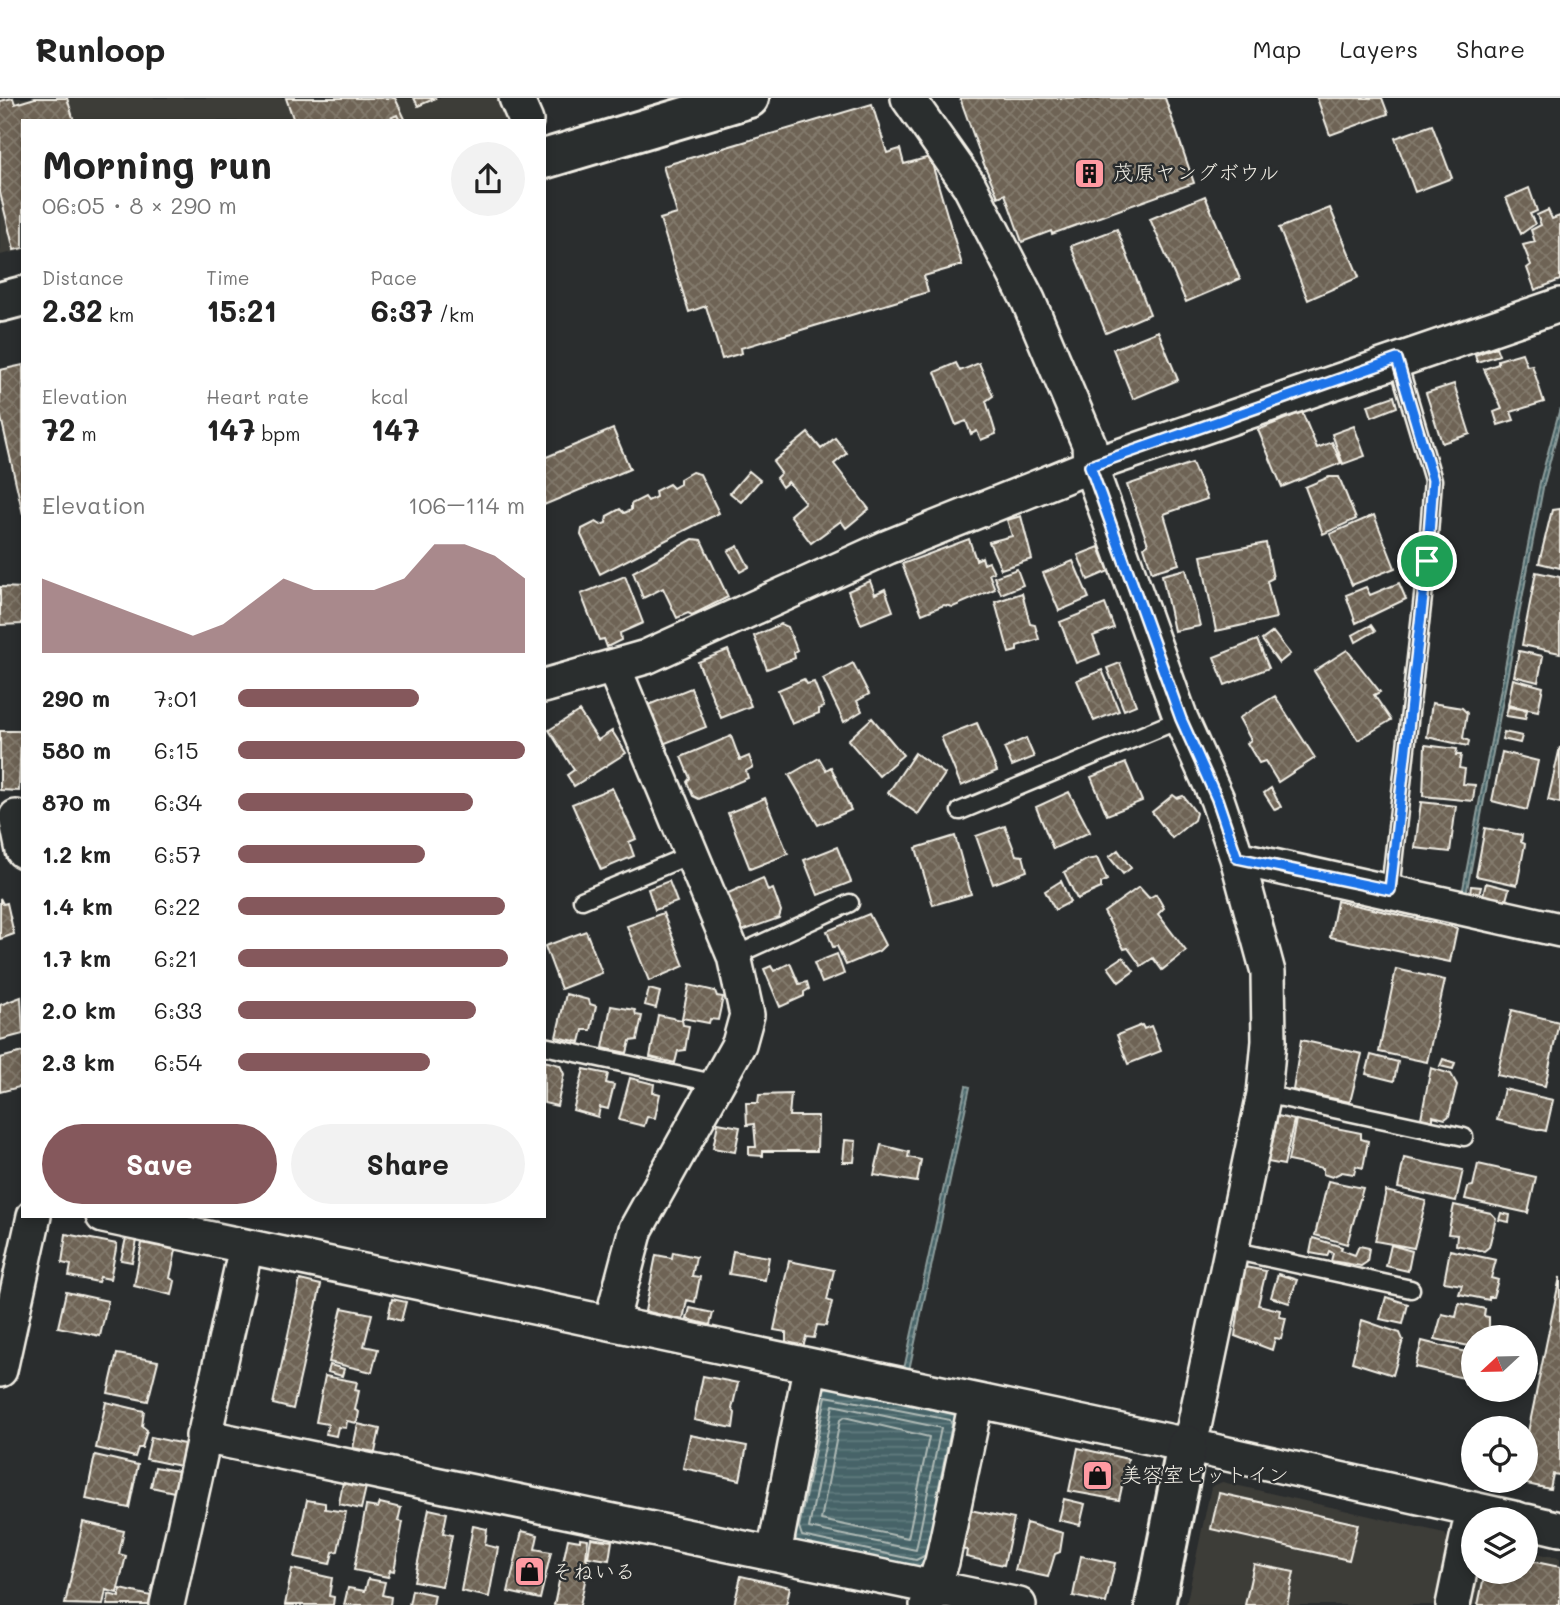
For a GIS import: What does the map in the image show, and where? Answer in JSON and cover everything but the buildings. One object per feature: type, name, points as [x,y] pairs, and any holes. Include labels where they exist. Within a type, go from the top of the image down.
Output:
[{"type":"street","points":[[516,98],[525,119]]},
{"type":"street","points":[[546,158],[749,98]]},
{"type":"street","points":[[908,98],[969,184],[1028,300],[1089,443],[1090,466],[1181,719],[1217,799],[1237,858],[1268,972],[1269,1041],[1264,1094],[1194,1427],[1186,1445],[1154,1605]]},
{"type":"street","points":[[0,302],[21,297]]},
{"type":"street","points":[[546,685],[646,657],[888,547],[1090,466],[1560,305]]},
{"type":"street","points":[[611,1323],[636,1229],[739,1044],[747,1014],[734,956],[614,668]]},
{"type":"street","points":[[13,818],[21,844]]},
{"type":"street","points":[[1237,858],[1560,930]]},
{"type":"street","points":[[0,1370],[34,1218]]},
{"type":"street","points":[[112,1218],[611,1323],[810,1368],[1186,1445],[1464,1507]]},
{"type":"street","points":[[167,1605],[246,1247]]},
{"type":"street","points":[[774,1555],[810,1368]]},
{"type":"street","points":[[929,1596],[942,1562],[976,1402]]},
{"type":"street","points":[[203,1436],[774,1555],[929,1596],[1019,1605]]},
{"type":"street","points":[[1538,1524],[1560,1529]]},
{"type":"street","points":[[1453,1605],[1461,1567]]},
{"type":"lane","points":[[1390,890],[1427,561],[1433,480],[1397,359]]},
{"type":"lane","points":[[960,811],[1181,719]]},
{"type":"lane","points":[[582,900],[692,854]]},
{"type":"lane","points":[[734,956],[850,903]]},
{"type":"lane","points":[[546,1046],[718,1084]]},
{"type":"lane","points":[[1264,1094],[1464,1138]]},
{"type":"lane","points":[[1231,1250],[1411,1289]]},
{"type":"shaded area","points":[[0,98],[497,98],[507,119],[21,119],[21,250],[0,255]]},
{"type":"shaded area","points":[[1222,1482],[1444,1533],[1450,1542],[1437,1605],[1186,1605],[1211,1487]]},
{"type":"shaded area","points":[[1538,1553],[1560,1558],[1560,1605],[1470,1605],[1474,1584],[1538,1584]]},
{"type":"water","points":[[1560,408],[1560,422],[1543,488],[1466,895],[1462,894],[1540,482]]},
{"type":"water","points":[[966,1086],[970,1087],[909,1370],[904,1369]]},
{"type":"water","points":[[828,1387],[955,1414],[959,1423],[931,1561],[918,1568],[798,1543],[791,1529],[819,1391]]},
{"type":"place","name":"茂原ヤングボウル","points":[[1090,173]]},
{"type":"place","name":"美容室ピットイン","points":[[1098,1475]]},
{"type":"place","name":"そねいる","points":[[529,1572]]},
{"type":"route","points":[[1397,359],[1433,480],[1427,561],[1390,890],[1237,858],[1217,799],[1181,719],[1090,466],[1397,359]]}]
